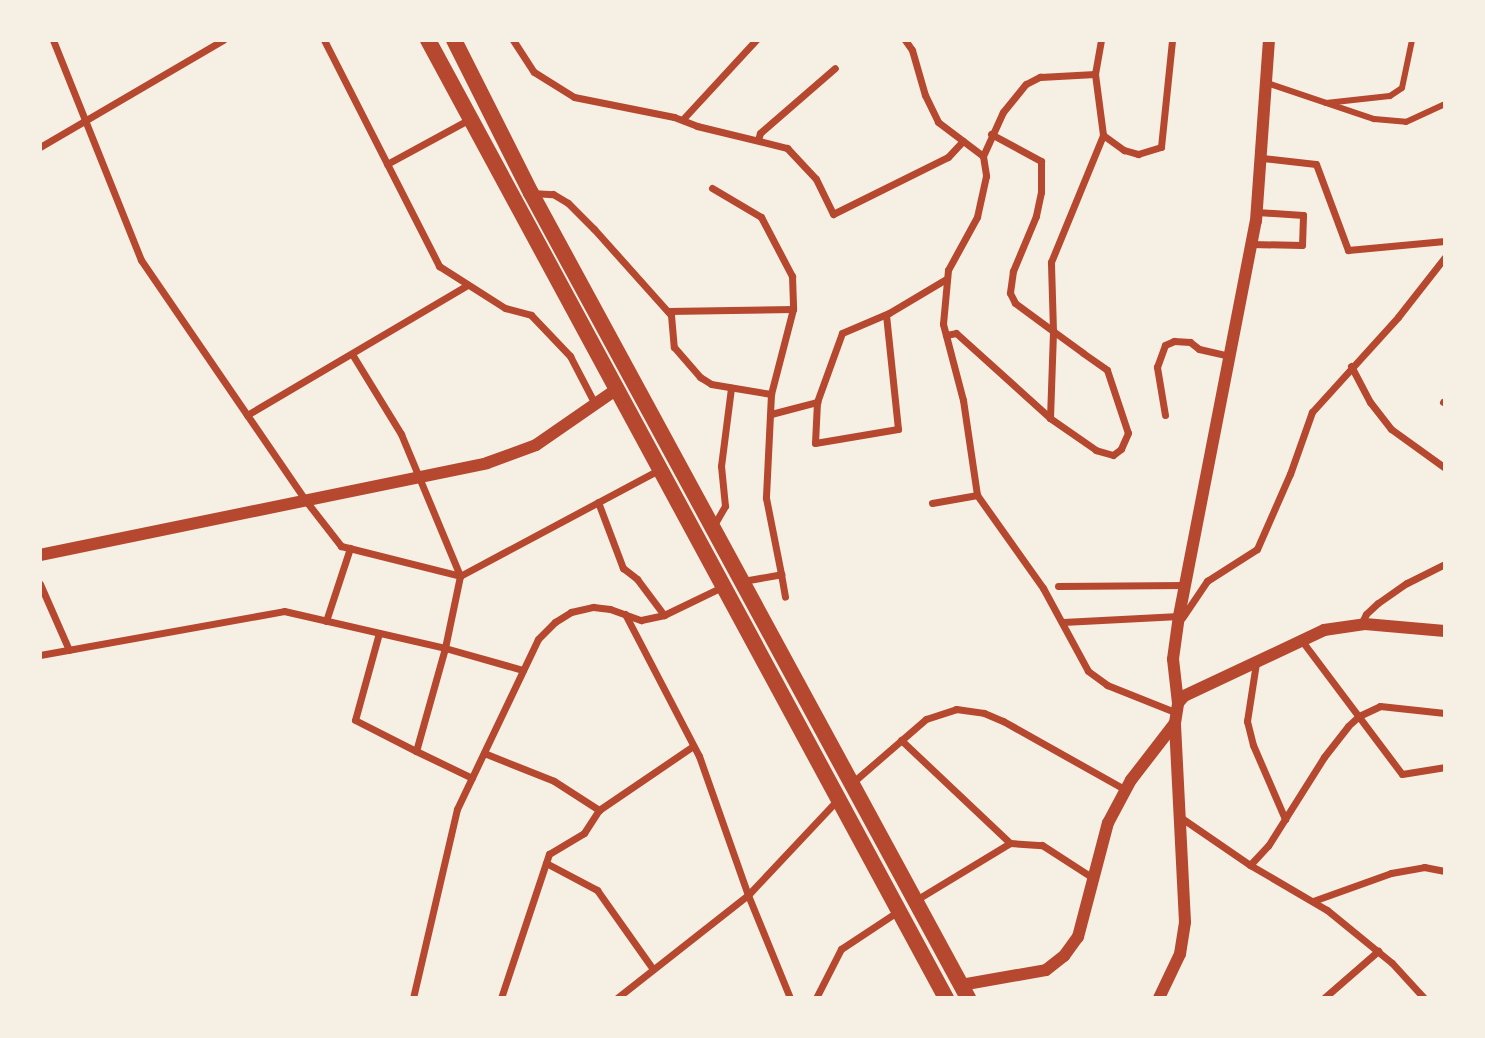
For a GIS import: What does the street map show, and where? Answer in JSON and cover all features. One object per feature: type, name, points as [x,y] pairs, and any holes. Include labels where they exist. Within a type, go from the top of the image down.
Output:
[{"type":"highway","points":[[428,40],[900,909],[941,996]]},
{"type":"highway","points":[[454,40],[531,193],[965,992]]},
{"type":"street","points":[[53,40],[141,260],[306,501],[341,546],[460,576],[660,468]]},
{"type":"street","points":[[40,147],[223,40]]},
{"type":"street","points":[[324,40],[439,266],[466,286],[505,308],[531,314],[570,356],[595,404]]},
{"type":"street","points":[[513,40],[534,72],[574,97],[683,119],[697,127],[787,148],[816,178],[833,214],[948,157],[963,141]]},
{"type":"street","points":[[683,119],[756,40]]},
{"type":"street","points":[[905,40],[912,50],[925,95],[938,122],[983,156]]},
{"type":"street","points":[[1050,418],[1052,257],[1074,213],[1103,135],[1095,74],[1101,40]]},
{"type":"street","points":[[1103,135],[1124,150],[1138,154],[1161,147],[1172,40]]},
{"type":"street","points":[[1159,998],[1180,954],[1185,922],[1173,659],[1178,620],[1257,212],[1269,40]]},
{"type":"street","points":[[1324,103],[1390,96],[1402,88],[1412,40]]},
{"type":"street","points":[[758,140],[760,133],[835,68]]},
{"type":"street","points":[[1095,74],[1040,77],[1026,84],[1012,99],[991,134],[983,156],[986,176],[977,218],[946,279],[943,324],[963,400],[976,495],[1046,589],[1088,671],[1107,685],[1177,713]]},
{"type":"street","points":[[1267,83],[1374,119],[1406,122],[1445,104]]},
{"type":"street","points":[[387,164],[470,119]]},
{"type":"street","points":[[946,335],[956,333],[1050,418],[1104,454],[1113,455],[1121,449],[1128,433],[1107,370],[1014,303],[1009,282],[1036,216],[1041,192],[1041,161],[991,134]]},
{"type":"street","points":[[1262,158],[1317,164],[1348,250],[1445,241]]},
{"type":"street","points":[[712,188],[761,217],[779,246],[792,276],[793,309],[771,394],[766,498],[785,597]]},
{"type":"street","points":[[531,193],[553,194],[568,203],[668,311],[671,315],[674,347],[700,377],[711,384],[771,394]]},
{"type":"street","points":[[1251,244],[1302,245],[1303,215],[1257,212]]},
{"type":"street","points":[[1178,620],[1207,581],[1257,549],[1286,485],[1312,412],[1398,317],[1445,257]]},
{"type":"street","points":[[886,314],[898,429],[815,443],[817,402],[842,333],[886,314],[946,279]]},
{"type":"street","points":[[247,415],[466,286]]},
{"type":"street","points":[[668,311],[793,309]]},
{"type":"street","points":[[1165,415],[1157,367],[1165,345],[1190,342],[1199,349],[1230,356]]},
{"type":"street","points":[[352,354],[401,434],[460,576],[445,648],[416,751]]},
{"type":"street","points":[[1351,366],[1370,402],[1391,429],[1445,468]]},
{"type":"street","points":[[713,525],[725,506],[721,466],[731,387]]},
{"type":"street","points":[[40,555],[487,463],[536,445],[617,389]]},
{"type":"street","points":[[771,414],[817,402]]},
{"type":"street","points":[[932,503],[976,495]]},
{"type":"street","points":[[598,502],[622,568],[637,579],[664,615]]},
{"type":"street","points":[[326,621],[350,548]]},
{"type":"street","points":[[1361,624],[1366,614],[1378,603],[1407,583],[1445,564]]},
{"type":"street","points":[[743,581],[781,574]]},
{"type":"street","points":[[40,584],[69,650]]},
{"type":"street","points":[[1058,586],[1185,585]]},
{"type":"street","points":[[413,998],[457,809],[538,639],[555,622],[571,612],[593,607],[641,620],[664,615],[724,586]]},
{"type":"street","points":[[40,655],[284,611],[445,648],[523,670]]},
{"type":"street","points":[[625,614],[693,746],[748,895],[790,998]]},
{"type":"street","points":[[1063,622],[1178,620]]},
{"type":"street","points":[[941,996],[1045,970],[1064,956],[1078,937],[1108,823],[1126,790],[1177,713],[1184,696],[1324,629],[1361,624],[1445,631]]},
{"type":"street","points":[[379,633],[355,720],[472,778]]},
{"type":"street","points":[[1301,641],[1402,774],[1445,767]]},
{"type":"street","points":[[1256,663],[1247,721],[1253,745],[1284,820]]},
{"type":"street","points":[[1250,865],[1284,820],[1324,757],[1359,716],[1380,706],[1445,713]]},
{"type":"street","points":[[852,783],[926,719],[956,709],[984,712],[1126,790]]},
{"type":"street","points":[[901,740],[1010,843]]},
{"type":"street","points":[[501,998],[549,854],[584,833],[599,810],[693,746]]},
{"type":"street","points":[[484,753],[554,781],[599,810]]},
{"type":"street","points":[[617,998],[748,895],[839,798]]},
{"type":"street","points":[[1179,817],[1250,865],[1313,901],[1378,951],[1424,998]]},
{"type":"street","points":[[916,900],[1010,843],[1042,845],[1093,877]]},
{"type":"street","points":[[546,863],[597,890],[653,969]]},
{"type":"street","points":[[1313,901],[1391,873],[1424,867],[1445,871]]},
{"type":"street","points":[[816,998],[841,949],[900,909]]},
{"type":"street","points":[[1324,998],[1378,951]]}]
